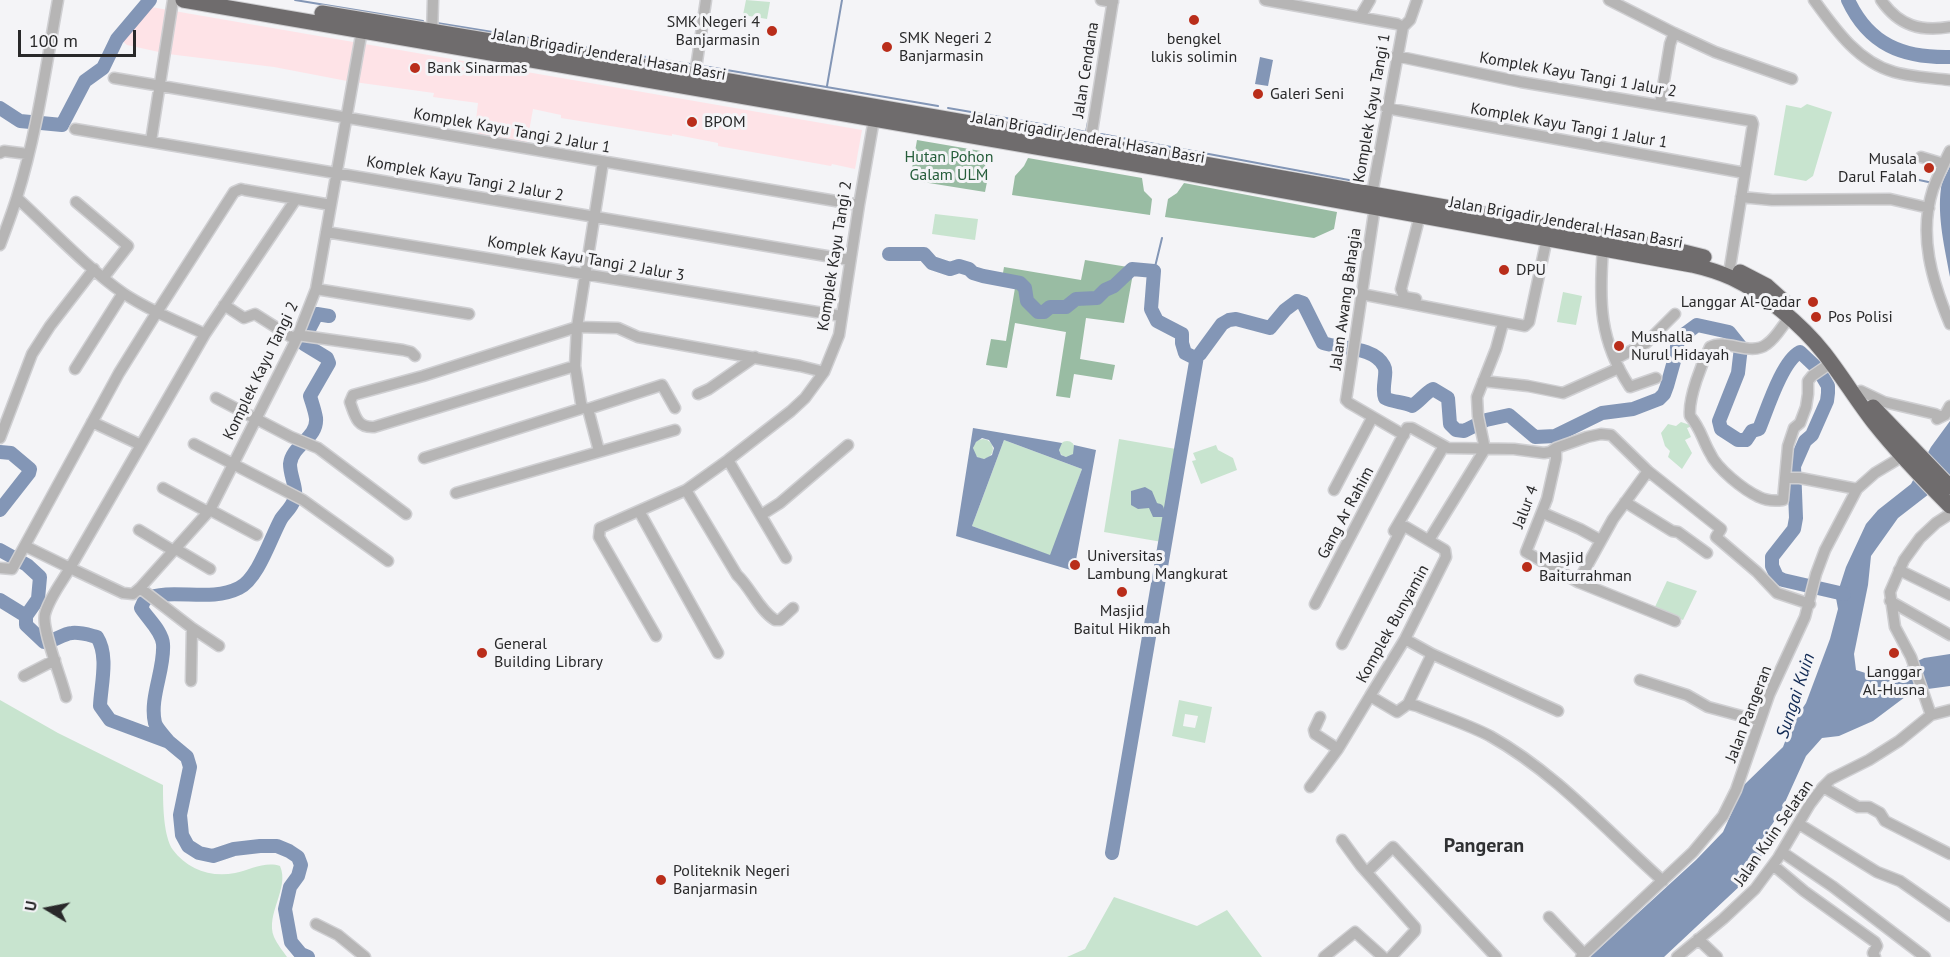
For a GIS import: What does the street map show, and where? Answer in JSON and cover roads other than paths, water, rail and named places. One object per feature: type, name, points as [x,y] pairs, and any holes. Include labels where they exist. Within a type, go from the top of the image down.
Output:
[{"type":"highway","name":"Jalan Brigadir Jenderal Hasan Basri","points":[[183,0],[272,11],[637,71],[874,119],[1373,200],[1420,215],[1488,221],[1547,238],[1603,248],[1700,256],[1730,267],[1767,286],[1812,326],[1830,347],[1860,391],[1950,487]]},
{"type":"highway","name":"Jalan Brigadir Jenderal Hasan Basri","points":[[243,0],[272,11],[362,30],[432,37]]},
{"type":"highway","name":"Jalan Brigadir Jenderal Hasan Basri","points":[[637,71],[695,75],[1090,144],[1373,200],[1671,255],[1692,265],[1731,277],[1789,318],[1823,352],[1821,370],[1875,424],[1950,506]]},
{"type":"street","points":[[0,245],[17,198],[34,130],[58,0]]},
{"type":"street","points":[[151,141],[173,0]]},
{"type":"street","points":[[432,37],[434,0]]},
{"type":"street","points":[[695,75],[706,0]]},
{"type":"street","points":[[1101,0],[1113,1]]},
{"type":"street","points":[[1271,0],[1305,3],[1402,27]]},
{"type":"street","points":[[1360,17],[1370,0]]},
{"type":"street","name":"Komplek Kayu Tangi 1","points":[[1373,200],[1386,108],[1402,27],[1410,20],[1417,0]]},
{"type":"street","points":[[1609,0],[1715,52],[1792,80]]},
{"type":"street","points":[[1814,0],[1845,39],[1869,61],[1894,72],[1950,80]]},
{"type":"street","points":[[1881,0],[1890,10],[1913,26],[1929,30],[1950,27]]},
{"type":"street","name":"Jalan Cendana","points":[[1090,144],[1113,1]]},
{"type":"street","name":"Komplek Kayu Tangi 2","points":[[140,588],[209,511],[296,337],[316,289],[362,30]]},
{"type":"street","points":[[1660,105],[1670,44],[1674,33]]},
{"type":"street","name":"Komplek Kayu Tangi 1 Jalur 2","points":[[1396,56],[1521,82],[1750,120],[1753,124],[1745,173]]},
{"type":"street","name":"Komplek Kayu Tangi 2 Jalur 1","points":[[114,78],[859,206]]},
{"type":"street","name":"Komplek Kayu Tangi 1 Jalur 1","points":[[1386,108],[1745,173]]},
{"type":"street","name":"Komplek Kayu Tangi 2","points":[[656,636],[599,537],[600,528],[686,490],[791,411],[805,398],[824,372],[839,335],[874,119]]},
{"type":"street","name":"Komplek Kayu Tangi 2 Jalur 2","points":[[75,129],[850,260]]},
{"type":"street","points":[[0,153],[4,151],[28,154]]},
{"type":"street","points":[[1950,151],[1935,185],[1929,208],[1927,244],[1936,288],[1950,324]]},
{"type":"street","points":[[1921,157],[1944,164]]},
{"type":"street","points":[[599,451],[579,391],[575,366],[577,327],[584,274],[603,162]]},
{"type":"street","points":[[1730,267],[1745,173]]},
{"type":"street","points":[[0,568],[12,569],[152,309],[234,192],[245,189],[331,205]]},
{"type":"street","points":[[1742,197],[1772,200],[1890,199],[1929,208]]},
{"type":"street","points":[[17,198],[123,293],[205,334]]},
{"type":"street","points":[[66,697],[44,620],[48,608],[205,334],[296,199]]},
{"type":"street","name":"Jalan Awang Bahagia","points":[[1372,418],[1349,403],[1347,395],[1373,200]]},
{"type":"street","points":[[76,202],[128,246],[104,277]]},
{"type":"street","points":[[1420,215],[1401,289],[1404,297],[1520,323]]},
{"type":"street","name":"Komplek Kayu Tangi 2 Jalur 3","points":[[326,232],[842,316]]},
{"type":"street","points":[[1360,294],[1503,323],[1529,322],[1547,238]]},
{"type":"street","points":[[1603,248],[1603,325],[1617,363],[1629,386],[1632,387],[1656,378]]},
{"type":"street","points":[[0,438],[32,354],[50,326],[94,269]]},
{"type":"street","points":[[316,289],[469,314]]},
{"type":"street","points":[[75,369],[123,293]]},
{"type":"street","points":[[224,305],[244,318],[255,314],[296,337],[403,350],[415,356]]},
{"type":"street","points":[[1483,381],[1563,393],[1617,363],[1646,343],[1675,314]]},
{"type":"street","points":[[1789,318],[1767,344],[1757,348],[1717,344],[1709,348],[1689,408],[1690,416],[1698,424],[1710,453],[1719,467],[1746,489],[1760,497],[1782,501],[1791,478],[1788,446],[1794,428],[1800,423],[1808,394],[1807,384],[1821,370]]},
{"type":"street","points":[[1342,644],[1402,528],[1406,527],[1429,540],[1485,449],[1478,416],[1477,397],[1496,349],[1503,323]]},
{"type":"street","points":[[575,366],[374,428],[367,428],[360,424],[350,402],[353,395],[423,376],[577,327],[618,328],[638,337],[755,357],[824,372]]},
{"type":"street","points":[[699,394],[755,357]]},
{"type":"street","points":[[424,458],[662,384],[675,408]]},
{"type":"street","points":[[1860,391],[1884,402],[1941,417]]},
{"type":"street","points":[[216,398],[328,455],[406,514]]},
{"type":"street","points":[[1892,427],[1893,413],[1898,412],[1935,420],[1945,415],[1950,406]]},
{"type":"street","points":[[1334,490],[1372,418],[1404,435],[1407,428],[1410,428],[1448,448],[1514,449],[1544,453],[1587,437],[1608,434],[1648,471],[1721,529],[1716,537],[1757,572],[1774,590],[1781,595],[1810,603]]},
{"type":"street","points":[[92,422],[141,445]]},
{"type":"street","points":[[456,493],[675,430]]},
{"type":"street","name":"Gang Ar Rahim","points":[[1315,604],[1404,435]]},
{"type":"street","points":[[194,444],[303,500],[388,561]]},
{"type":"street","points":[[761,515],[780,503],[848,445]]},
{"type":"street","points":[[1360,595],[1444,446]]},
{"type":"street","name":"Jalur 4","points":[[1556,448],[1551,485],[1543,513],[1526,552],[1578,582]]},
{"type":"street","name":"Jalan Pangeran","points":[[1583,956],[1663,881],[1723,816],[1736,790],[1769,695],[1801,628],[1825,550],[1857,489],[1875,473],[1904,458]]},
{"type":"street","points":[[728,460],[786,558]]},
{"type":"street","points":[[1648,471],[1600,540],[1578,582],[1675,621]]},
{"type":"street","points":[[1791,478],[1857,489]]},
{"type":"street","points":[[163,488],[257,535]]},
{"type":"street","points":[[686,490],[736,575],[744,582],[769,616],[777,621],[793,608]]},
{"type":"street","points":[[1625,502],[1672,531],[1678,532],[1707,553]]},
{"type":"street","points":[[639,510],[718,653]]},
{"type":"street","points":[[1543,513],[1600,540]]},
{"type":"street","points":[[1931,716],[1911,657],[1895,627],[1890,592],[1899,570],[1920,538],[1950,514]]},
{"type":"street","points":[[139,530],[210,569]]},
{"type":"street","name":"Komplek Bunyamin","points":[[1429,540],[1445,550],[1446,556],[1405,639],[1370,696],[1397,712],[1408,704],[1417,706],[1474,729],[1512,751],[1564,789],[1663,881]]},
{"type":"street","points":[[26,546],[123,593],[133,594],[140,588],[219,646]]},
{"type":"street","points":[[1899,570],[1950,595]]},
{"type":"street","points":[[1890,601],[1950,635]]},
{"type":"street","points":[[191,681],[192,628]]},
{"type":"street","points":[[1405,639],[1432,654],[1558,711]]},
{"type":"street","points":[[1408,704],[1432,654]]},
{"type":"street","points":[[24,676],[54,658]]},
{"type":"street","points":[[1640,680],[1687,695],[1708,707],[1760,721]]},
{"type":"street","points":[[1310,787],[1338,749],[1370,696]]},
{"type":"street","name":"Jalan Kuin Selatan","points":[[1677,957],[1747,898],[1782,852],[1823,787],[1841,773],[1891,746],[1931,716],[1950,710]]},
{"type":"street","points":[[1320,717],[1314,728],[1315,734],[1338,749]]},
{"type":"street","points":[[1823,787],[1858,807],[1869,807],[1880,813],[1885,821],[1950,854]]},
{"type":"street","points":[[1798,824],[1877,872],[1900,881],[1950,916]]},
{"type":"street","points":[[1342,840],[1416,928],[1390,957]]},
{"type":"street","points":[[1367,872],[1393,847],[1496,957]]},
{"type":"street","points":[[1782,852],[1832,886],[1925,957]]},
{"type":"street","points":[[1773,865],[1804,891],[1875,942],[1877,946],[1872,952],[1875,957]]},
{"type":"street","points":[[1549,917],[1583,956]]},
{"type":"street","points":[[316,924],[338,935],[364,957]]},
{"type":"street","points":[[1329,955],[1355,932],[1383,957]]},
{"type":"street","points":[[1698,939],[1717,957]]},
{"type":"water","points":[[1260,57],[1273,60],[1268,86],[1255,84]]},
{"type":"water","points":[[1950,166],[1950,277],[1942,233],[1940,199],[1942,185]]},
{"type":"water","points":[[1950,421],[1950,481],[1898,518],[1871,556],[1868,585],[1854,654],[1856,670],[1875,676],[1903,668],[1924,658],[1950,654],[1950,686],[1913,691],[1873,721],[1839,736],[1822,738],[1806,756],[1781,811],[1769,829],[1770,844],[1742,884],[1664,957],[1590,957],[1696,860],[1723,832],[1744,785],[1783,747],[1791,726],[1806,703],[1830,639],[1838,609],[1836,598],[1846,567],[1866,524],[1878,510],[1911,484],[1931,447]]},
{"type":"water","points":[[973,428],[1062,443],[1059,450],[1061,455],[1066,457],[1073,454],[1074,445],[1096,450],[1074,571],[956,536]],"holes":[[[982,438],[989,440],[994,448],[992,455],[984,459],[977,457],[973,448]],[[1004,440],[1082,469],[1050,555],[972,526]]]},
{"type":"water","points":[[1145,487],[1152,491],[1157,503],[1163,506],[1167,512],[1166,517],[1153,517],[1149,508],[1138,509],[1131,505],[1131,491]]},
{"type":"waterway","points":[[0,108],[20,121],[62,125],[85,81],[103,68],[117,39],[150,0]]},
{"type":"waterway","points":[[295,0],[423,21]]},
{"type":"waterway","points":[[827,86],[842,0]]},
{"type":"waterway","points":[[1848,0],[1866,28],[1889,46],[1917,55],[1950,57]]},
{"type":"waterway","points":[[437,23],[690,64]]},
{"type":"waterway","points":[[703,66],[938,106]]},
{"type":"waterway","points":[[948,108],[1064,128]]},
{"type":"waterway","points":[[1072,129],[1086,132],[1088,122]]},
{"type":"waterway","points":[[1101,134],[1365,183]]},
{"type":"waterway","points":[[1894,177],[1933,183]]},
{"type":"waterway","points":[[1154,271],[1162,238]]},
{"type":"waterway","points":[[889,254],[924,254],[932,263],[950,269],[959,266],[983,276],[1020,283],[1025,288],[1027,301],[1038,312],[1044,312],[1050,307],[1066,307],[1076,299],[1097,298],[1132,269],[1154,271],[1151,309],[1157,321],[1182,334],[1185,353],[1195,358],[1222,324],[1229,320],[1236,319],[1270,328],[1285,310],[1297,301],[1303,303],[1323,343],[1356,349],[1373,355],[1379,360],[1385,369],[1385,398],[1412,406],[1433,389],[1448,398],[1450,424],[1456,430],[1464,431],[1486,420],[1509,415],[1535,437],[1555,436],[1602,413],[1633,409],[1659,399],[1667,386],[1678,339],[1697,325],[1729,332],[1741,347],[1738,373],[1719,421],[1721,429],[1738,440],[1746,440],[1752,431],[1759,429],[1781,375],[1793,357],[1800,352],[1818,369],[1828,386],[1827,401],[1812,435],[1805,441],[1794,466],[1796,518],[1794,529],[1772,557],[1772,566],[1777,577],[1783,580],[1844,594]]},
{"type":"waterway","points":[[169,742],[156,725],[154,713],[155,694],[163,654],[162,639],[141,608],[145,599],[156,596],[216,594],[239,588],[246,583],[258,567],[281,519],[294,500],[295,491],[290,464],[295,452],[316,425],[316,415],[310,396],[329,363],[327,358],[304,344],[303,341],[317,314],[329,316]]},
{"type":"waterway","points":[[1112,853],[1197,356]]},
{"type":"waterway","points":[[0,452],[11,453],[30,469],[0,510]]},
{"type":"waterway","points":[[0,550],[27,565],[40,577],[38,599],[26,616]]},
{"type":"waterway","points":[[0,600],[26,616]]},
{"type":"waterway","points":[[26,616],[26,625],[44,642],[72,633],[97,637],[103,653],[100,706],[110,720],[169,742],[187,757],[190,767],[180,815],[182,835],[188,846],[199,853],[213,856],[234,849],[277,846],[298,857],[301,865],[298,876],[290,887],[285,909],[291,942],[301,954],[308,957]]},
{"type":"place","name":"bengkel lukis solimin","points":[[1194,20]]},
{"type":"place","name":"SMK Negeri 4 Banjarmasin","points":[[772,31]]},
{"type":"place","name":"SMK Negeri 2 Banjarmasin","points":[[887,47]]},
{"type":"place","name":"Bank Sinarmas","points":[[415,68]]},
{"type":"place","name":"Galeri Seni","points":[[1258,94]]},
{"type":"place","name":"BPOM","points":[[692,122]]},
{"type":"place","name":"Musala Darul Falah","points":[[1929,168]]},
{"type":"place","name":"DPU","points":[[1504,270]]},
{"type":"place","name":"Langgar Al-Qadar","points":[[1813,302]]},
{"type":"place","name":"Pos Polisi","points":[[1816,317]]},
{"type":"place","name":"Mushalla Nurul Hidayah","points":[[1619,346]]},
{"type":"place","name":"Universitas Lambung Mangkurat","points":[[1075,565]]},
{"type":"place","name":"Masjid Baiturrahman","points":[[1527,567]]},
{"type":"place","name":"Masjid Baitul Hikmah","points":[[1122,592]]},
{"type":"place","name":"General Building Library","points":[[482,653]]},
{"type":"place","name":"Langgar Al-Husna","points":[[1894,653]]},
{"type":"place","name":"Politeknik Negeri Banjarmasin","points":[[661,880]]},
{"type":"district","name":"Pangeran","points":[[1484,846]]},
{"type":"park label","name":"Hutan Pohon Galam ULM","points":[[949,166]]},
{"type":"water label","name":"Sungai Kuin","points":[[1796,696]]}]
